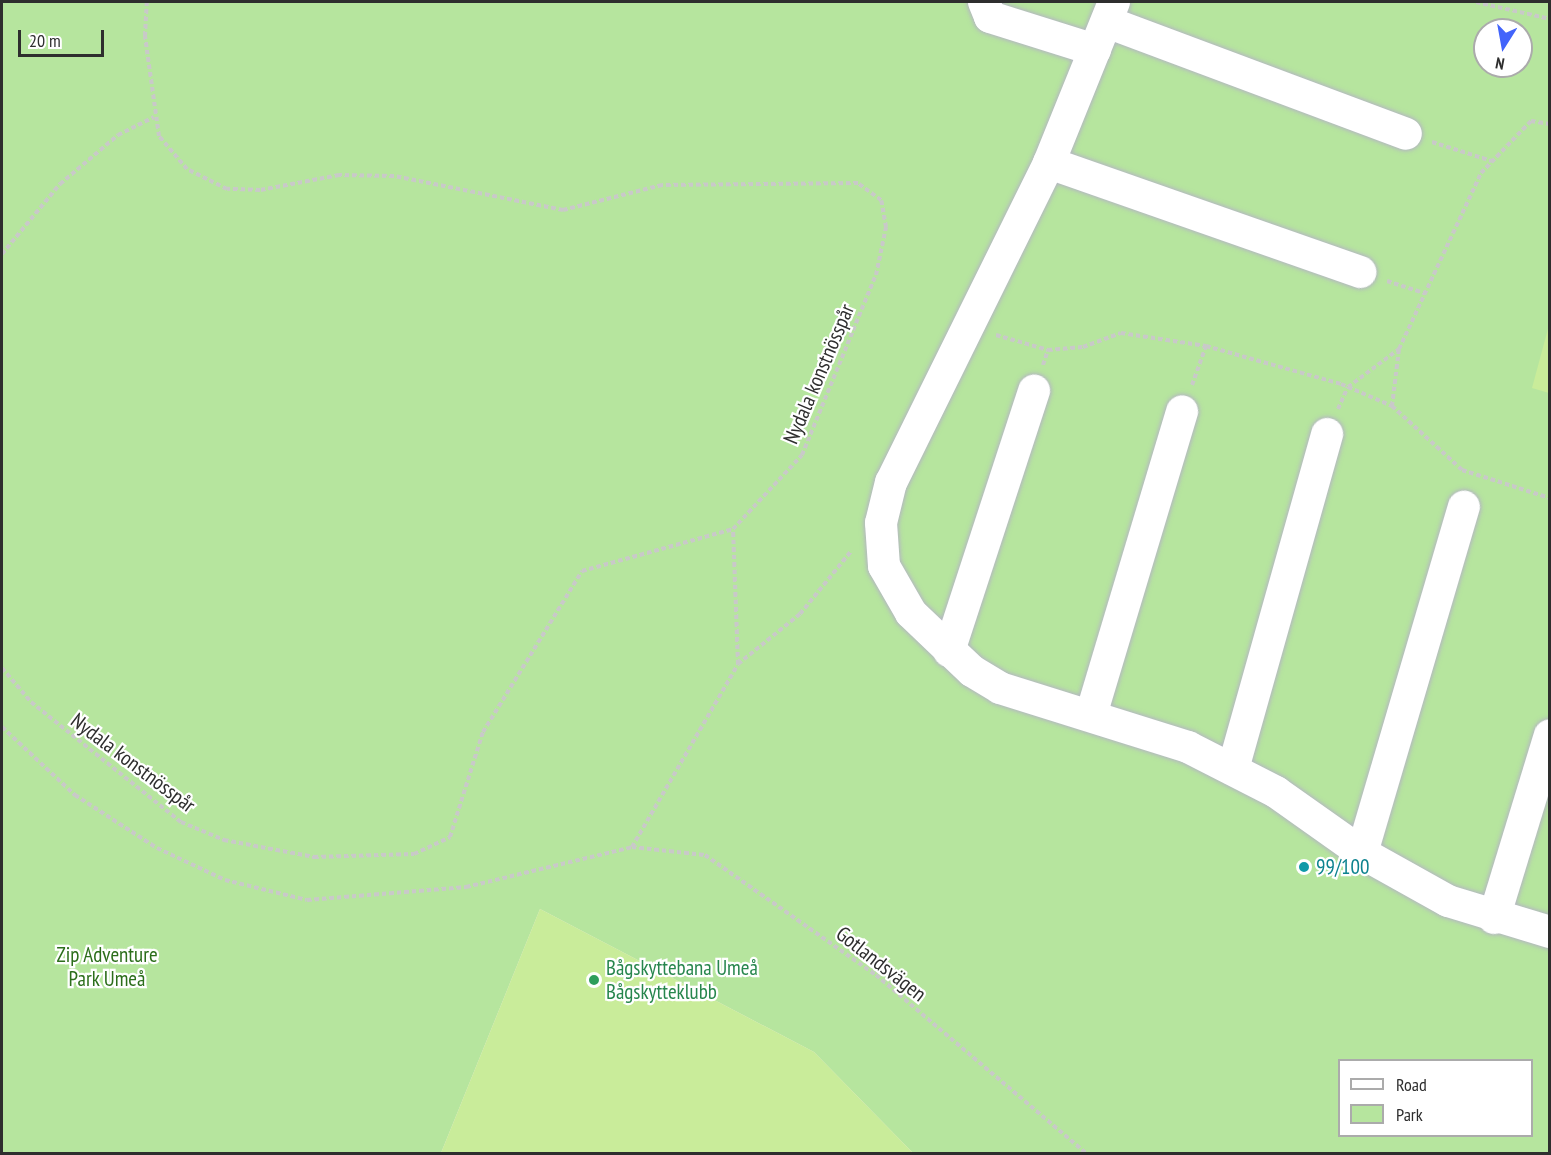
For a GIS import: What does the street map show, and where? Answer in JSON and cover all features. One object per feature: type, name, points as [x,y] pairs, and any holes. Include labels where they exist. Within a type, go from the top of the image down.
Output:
[{"type":"lane","points":[[984,2],[990,17],[1105,25],[1406,134]]},
{"type":"lane","points":[[1105,25],[1049,163],[891,482],[881,523],[884,566],[911,613],[949,651],[1000,688],[1188,747],[1276,792],[1362,853],[1448,901],[1494,918],[1550,932]]},
{"type":"lane","points":[[1049,163],[1360,272]]},
{"type":"lane","points":[[949,651],[1034,391]]},
{"type":"lane","points":[[1092,715],[1182,411]]},
{"type":"lane","points":[[1233,769],[1327,434]]},
{"type":"lane","points":[[1362,853],[1464,507]]},
{"type":"lane","points":[[1494,918],[1550,735]]},
{"type":"path","name":"Nydala konstnösspår","points":[[2,668],[39,709],[181,822],[224,840],[314,857],[414,855],[450,837],[483,732],[582,572],[733,529],[802,455],[876,275],[886,227],[881,200],[858,183],[662,184],[563,210],[394,176],[339,175],[236,190],[187,170],[159,136],[154,117],[145,36],[147,2]]},
{"type":"path","points":[[1476,2],[1550,19]]},
{"type":"path","points":[[2,254],[60,184],[118,135],[154,117]]},
{"type":"path","points":[[1392,406],[1399,349],[1481,173],[1531,121],[1550,124]]},
{"type":"path","points":[[1406,134],[1492,161]]},
{"type":"path","points":[[1360,272],[1425,293]]},
{"type":"path","points":[[969,327],[1048,350],[1083,347],[1121,333],[1206,346],[1348,387],[1392,406],[1462,470],[1550,498]]},
{"type":"path","points":[[1182,411],[1206,346]]},
{"type":"path","points":[[1327,434],[1348,387],[1399,349]]},
{"type":"path","points":[[632,847],[738,664],[800,614],[834,566],[881,523]]},
{"type":"path","points":[[733,529],[738,664]]},
{"type":"path","name":"Gotlandsvägen","points":[[2,727],[75,795],[157,848],[225,880],[307,900],[466,887],[632,847],[705,855],[876,975],[1087,1154]]},
{"type":"green space","name":"Zip Adventure Park Umeå","points":[[2,2],[1549,2],[1549,1153],[913,1153],[814,1052],[540,909],[441,1153],[2,1154]]},
{"type":"green space","points":[[1549,325],[1549,393],[1532,388]]},
{"type":"green space","name":"Bågskyttebana Umeå Bågskytteklubb","points":[[540,909],[814,1052],[913,1153],[441,1153]]},
{"type":"place","name":"99/100","points":[[1304,867]]},
{"type":"place","name":"Bågskyttebana Umeå Bågskytteklubb","points":[[594,980]]}]
